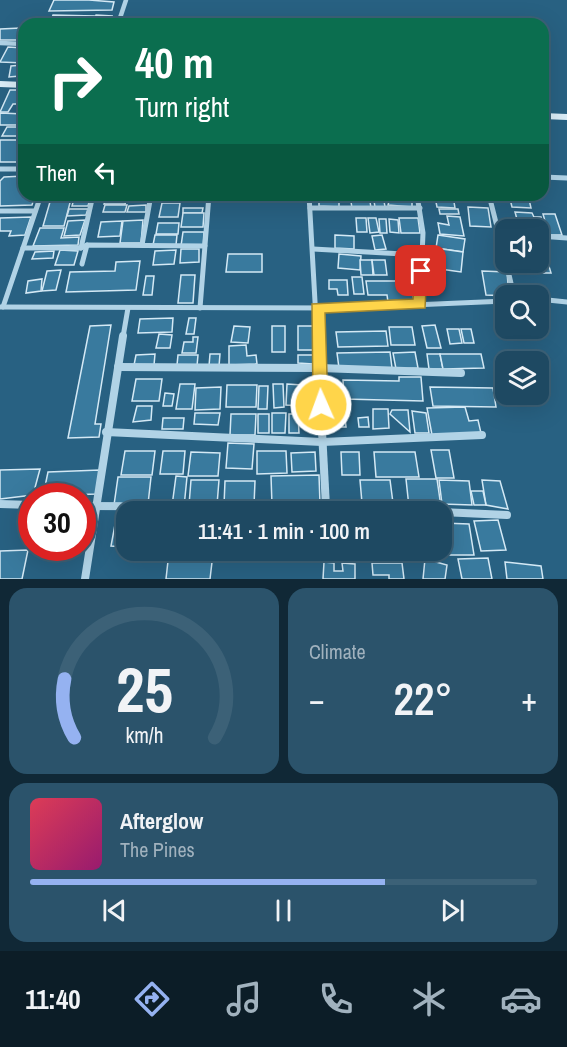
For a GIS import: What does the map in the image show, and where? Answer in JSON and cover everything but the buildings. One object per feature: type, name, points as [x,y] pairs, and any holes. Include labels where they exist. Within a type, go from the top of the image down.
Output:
[{"type":"street","points":[[120,18],[126,0]]},
{"type":"street","points":[[0,43],[18,44]]},
{"type":"street","points":[[0,84],[18,82]]},
{"type":"street","points":[[549,116],[567,117]]},
{"type":"street","points":[[0,169],[18,169]]},
{"type":"street","points":[[549,177],[567,178]]},
{"type":"street","points":[[39,201],[2,307],[317,308],[495,301]]},
{"type":"street","points":[[82,264],[92,201]]},
{"type":"street","points":[[142,245],[150,201]]},
{"type":"street","points":[[200,308],[209,201]]},
{"type":"street","points":[[309,201],[326,501]]},
{"type":"street","points":[[418,201],[423,233],[420,304]]},
{"type":"street","points":[[491,201],[497,219]]},
{"type":"street","points":[[310,208],[420,208]]},
{"type":"street","points":[[0,211],[35,211]]},
{"type":"street","points":[[549,237],[567,238]]},
{"type":"street","points":[[23,248],[205,246]]},
{"type":"street","points":[[313,249],[421,255]]},
{"type":"street","points":[[549,300],[567,302]]},
{"type":"street","points":[[116,507],[96,507],[106,432],[129,308]]},
{"type":"street","points":[[118,367],[320,368],[461,373]]},
{"type":"street","points":[[106,432],[322,442],[482,435]]},
{"type":"street","points":[[0,504],[18,505]]},
{"type":"street","points":[[452,512],[507,515]]},
{"type":"street","points":[[85,579],[88,561]]},
{"type":"route","points":[[321,405],[317,308],[420,304],[421,271]]}]
